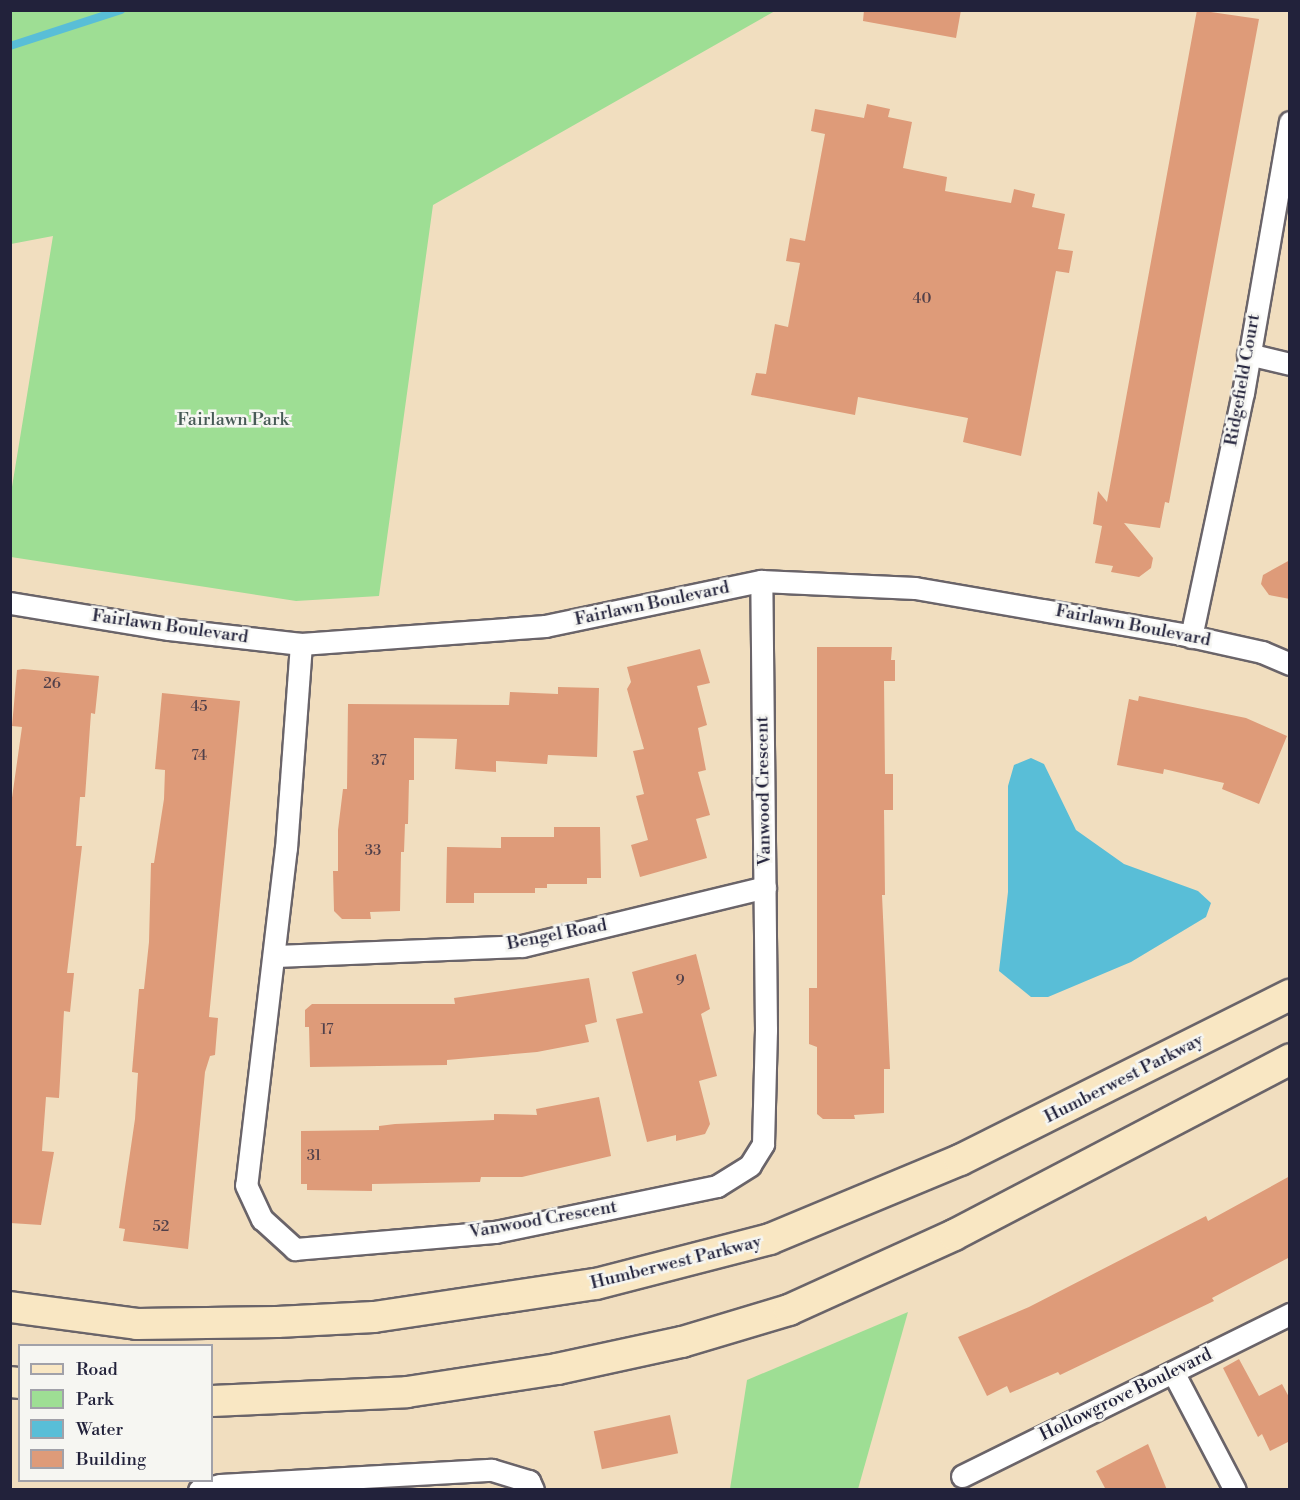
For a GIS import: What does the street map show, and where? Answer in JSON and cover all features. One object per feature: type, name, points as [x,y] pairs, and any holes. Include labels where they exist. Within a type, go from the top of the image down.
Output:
[{"type":"main road","name":"Humberwest Parkway","points":[[10,1307],[138,1324],[277,1322],[374,1317],[596,1284],[770,1239],[939,1169],[1290,995]]},
{"type":"main road","points":[[213,1401],[407,1392],[557,1369],[682,1342],[789,1310],[954,1235],[1290,1059]]},
{"type":"street","name":"Ridgefield Court","points":[[1191,637],[1248,354],[1290,122]]},
{"type":"street","points":[[1248,354],[1290,364]]},
{"type":"street","name":"Fairlawn Boulevard","points":[[10,603],[169,629],[301,644],[545,626],[761,581],[915,588],[1191,637],[1262,652],[1290,664]]},
{"type":"street","name":"Vanwood Crescent","points":[[301,644],[274,956],[246,1185],[262,1219],[296,1249],[495,1232],[717,1186],[750,1165],[764,1144],[765,887],[761,581]]},
{"type":"street","name":"Bengel Road","points":[[274,956],[522,946],[765,887]]},
{"type":"street","name":"Hollowgrove Boulevard","points":[[962,1476],[1290,1314]]},
{"type":"street","points":[[1173,1372],[1235,1490]]},
{"type":"street","points":[[199,1490],[220,1485],[492,1470],[529,1482],[533,1490]]},
{"type":"green space","name":"Fairlawn Park","points":[[11,10],[775,11],[433,205],[379,596],[296,601],[11,557],[11,493],[53,236],[11,244]]},
{"type":"green space","points":[[908,1312],[858,1489],[730,1489],[747,1380]]},
{"type":"water","points":[[1031,758],[1044,764],[1076,830],[1124,864],[1198,891],[1211,903],[1206,917],[1131,962],[1048,997],[1031,997],[999,971],[1008,892],[1008,786],[1014,765]]},
{"type":"building","points":[[864,10],[961,10],[956,38],[863,21]]},
{"type":"building","points":[[1197,10],[1259,19],[1169,503],[1165,502],[1160,528],[1124,523],[1153,558],[1151,568],[1139,577],[1111,572],[1113,566],[1095,563],[1102,526],[1093,524],[1098,491],[1107,502]]},
{"type":"building","points":[[867,104],[890,109],[888,117],[912,122],[903,168],[947,177],[945,191],[1011,203],[1014,189],[1035,194],[1032,207],[1065,214],[1058,249],[1073,251],[1069,273],[1056,271],[1021,456],[963,442],[968,418],[858,397],[855,415],[751,395],[756,373],[766,374],[775,324],[788,327],[800,263],[786,261],[790,238],[805,241],[825,134],[811,131],[815,109],[864,118]]},
{"type":"building","points":[[1290,560],[1290,599],[1269,595],[1261,584],[1263,575]]},
{"type":"building","points":[[817,647],[892,647],[891,660],[895,660],[895,681],[884,681],[885,774],[893,774],[893,810],[884,810],[885,895],[882,895],[890,1069],[884,1069],[884,1113],[854,1115],[855,1119],[823,1119],[817,1114],[817,1047],[809,1044],[809,988],[817,988]]},
{"type":"building","points":[[700,649],[710,683],[697,686],[707,725],[698,728],[706,770],[698,772],[710,815],[696,819],[707,858],[640,877],[631,845],[648,840],[636,796],[644,794],[633,751],[644,749],[627,689],[631,682],[627,667]]},
{"type":"building","points":[[17,670],[99,676],[95,714],[91,713],[85,797],[80,797],[76,846],[82,846],[67,973],[74,973],[70,1012],[64,1011],[59,1098],[46,1097],[42,1151],[54,1152],[41,1225],[10,1223],[10,812],[22,727],[12,726]]},
{"type":"building","points":[[558,687],[599,688],[597,757],[548,755],[547,764],[496,761],[496,772],[455,769],[457,739],[414,738],[414,780],[409,780],[408,824],[405,824],[404,852],[401,852],[400,911],[370,912],[371,919],[342,919],[334,911],[333,871],[338,871],[338,830],[343,789],[347,789],[348,704],[509,705],[510,692],[558,694]]},
{"type":"building","points":[[162,693],[240,701],[209,1017],[218,1018],[215,1055],[210,1056],[205,1072],[188,1249],[123,1241],[125,1229],[119,1228],[135,1119],[138,1073],[132,1072],[139,989],[144,989],[149,942],[151,863],[154,863],[164,799],[165,770],[155,769]]},
{"type":"building","points":[[1139,696],[1246,718],[1287,736],[1259,804],[1222,789],[1224,783],[1164,769],[1163,774],[1117,765],[1129,699],[1138,701]]},
{"type":"building","points":[[554,827],[600,827],[601,878],[587,878],[587,884],[547,884],[547,888],[535,888],[535,893],[474,893],[474,903],[446,903],[447,847],[501,848],[501,837],[554,837]]},
{"type":"building","points":[[696,954],[710,1009],[701,1014],[717,1076],[699,1081],[710,1124],[705,1134],[676,1141],[676,1135],[647,1142],[616,1019],[643,1013],[632,972]]},
{"type":"building","points":[[589,978],[597,1022],[585,1025],[589,1042],[537,1052],[447,1060],[447,1065],[310,1067],[309,1027],[305,1027],[305,1010],[312,1004],[455,1004],[454,998]]},
{"type":"building","points":[[599,1097],[611,1156],[522,1177],[481,1177],[480,1182],[372,1184],[372,1191],[307,1190],[307,1184],[301,1184],[301,1131],[379,1130],[379,1126],[395,1124],[494,1120],[494,1114],[537,1115],[536,1109]]},
{"type":"building","points":[[1290,1176],[1290,1257],[1212,1298],[1214,1301],[1060,1375],[1058,1372],[1010,1393],[1007,1386],[987,1396],[958,1337],[1029,1307],[1206,1216],[1208,1221]]},
{"type":"building","points":[[1239,1359],[1259,1396],[1282,1384],[1290,1399],[1290,1441],[1270,1451],[1262,1434],[1258,1437],[1223,1368]]},
{"type":"building","points":[[670,1415],[678,1453],[602,1469],[594,1431]]},
{"type":"building","points":[[1148,1444],[1167,1490],[1106,1490],[1096,1471]]},
{"type":"waterway","points":[[10,46],[121,10]]}]
